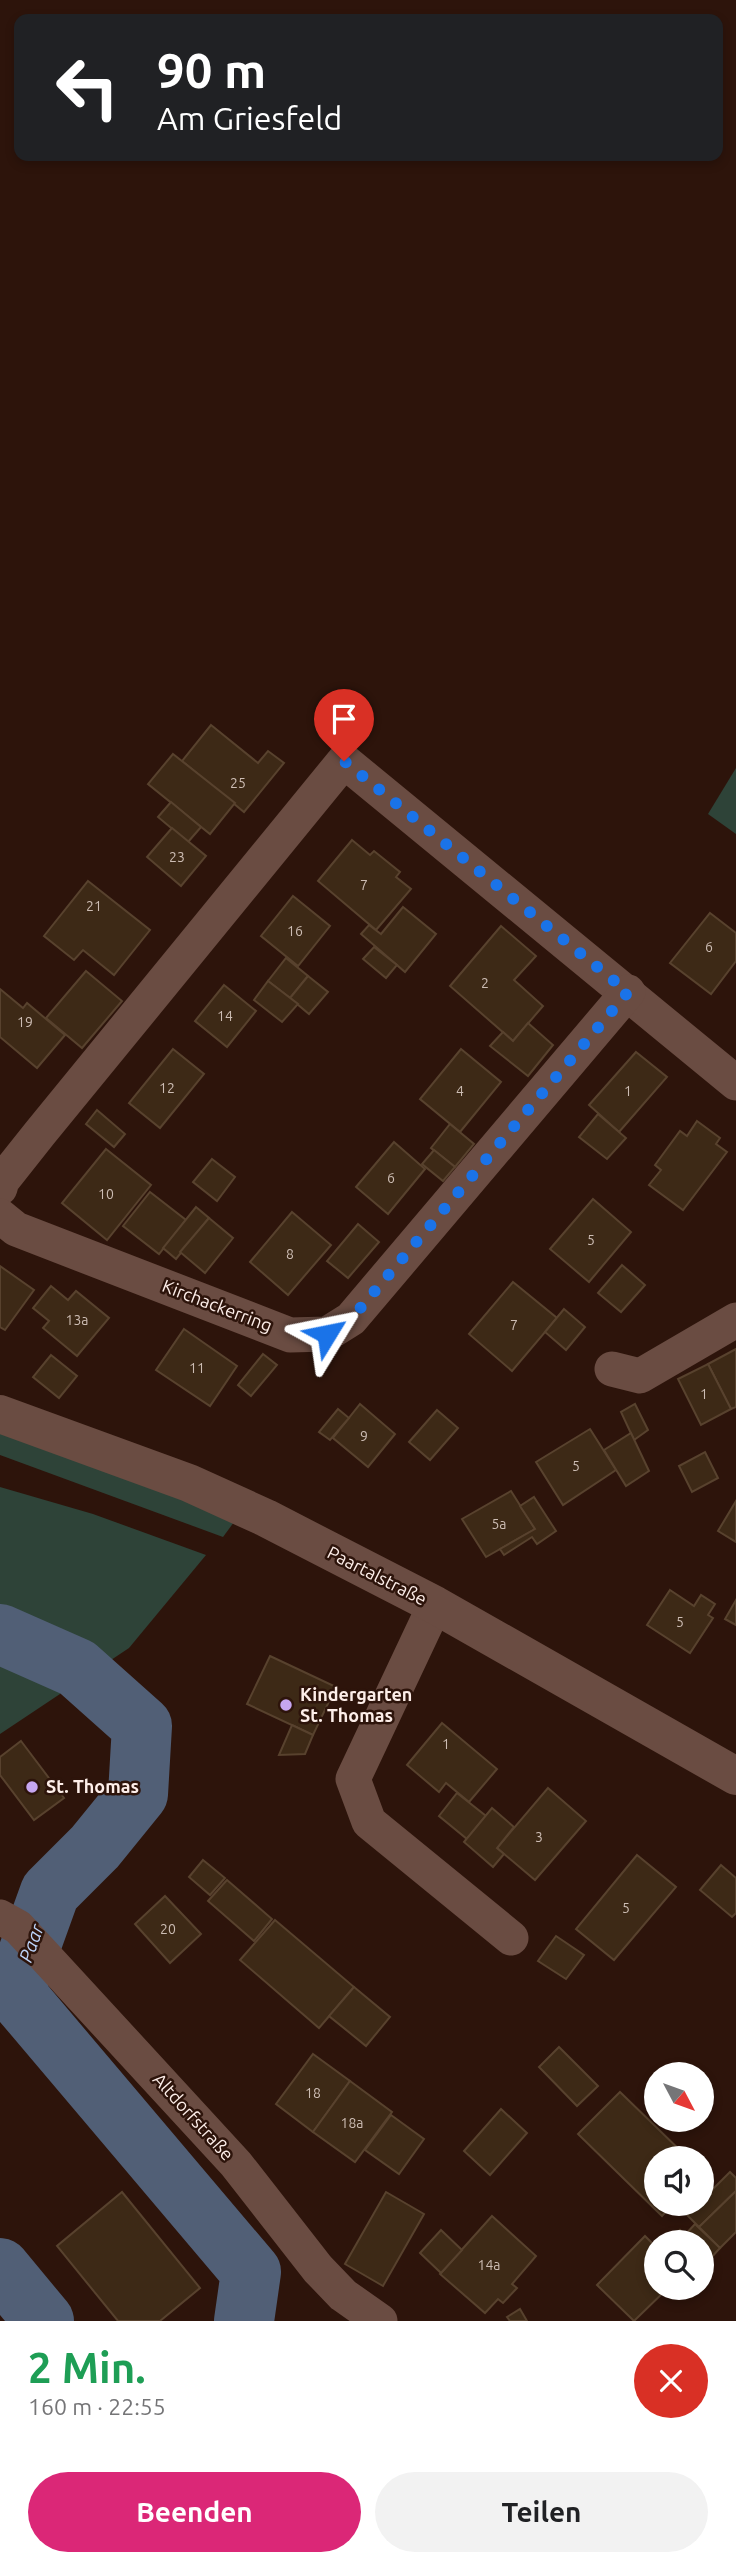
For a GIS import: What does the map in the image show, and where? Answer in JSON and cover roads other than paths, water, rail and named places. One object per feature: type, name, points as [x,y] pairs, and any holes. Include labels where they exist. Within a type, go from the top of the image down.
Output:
[{"type":"main road","name":"Paartalstraße","points":[[0,1414],[189,1483],[266,1518],[435,1605],[736,1776]]},
{"type":"street","points":[[0,1188],[2,1181],[55,1114],[344,761],[736,1083]]},
{"type":"street","name":"Kirchackerring","points":[[0,1216],[16,1228],[290,1335],[327,1334],[351,1319],[628,992]]},
{"type":"street","points":[[612,1369],[640,1376],[736,1320]]},
{"type":"street","points":[[435,1605],[353,1779],[369,1822],[511,1938]]},
{"type":"street","name":"Altdorfstraße","points":[[9,1922],[59,1971],[236,2164],[318,2269],[343,2295],[380,2321]]},
{"type":"waterway","name":"Paar","points":[[0,1634],[77,1668],[142,1726],[138,1794],[95,1847],[50,1892],[14,1992],[251,2272],[244,2321]]},
{"type":"waterway","name":"Paar","points":[[0,2268],[44,2321]]},
{"type":"place","name":"Kindergarten St. Thomas","points":[[286,1705]]},
{"type":"place","name":"St. Thomas","points":[[32,1787]]}]
